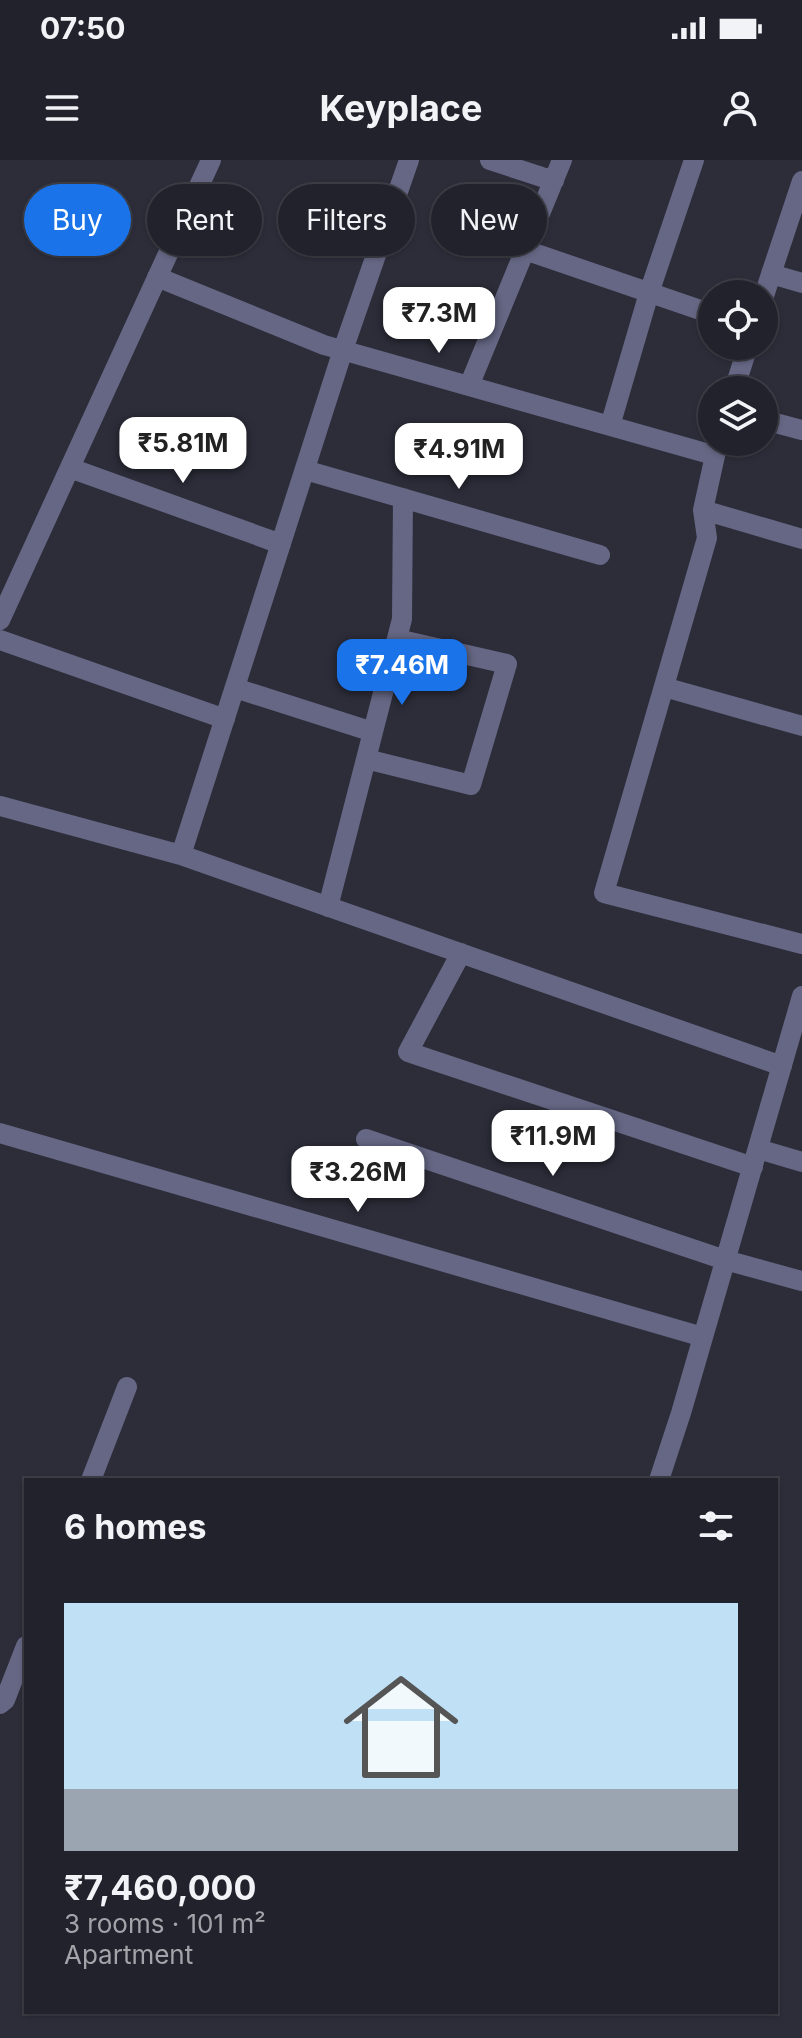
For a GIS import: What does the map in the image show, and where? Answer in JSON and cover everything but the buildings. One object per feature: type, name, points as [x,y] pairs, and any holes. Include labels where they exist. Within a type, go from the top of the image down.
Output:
[{"type":"street","points":[[0,620],[211,160]]},
{"type":"street","points":[[181,855],[343,350],[409,160]]},
{"type":"street","points":[[490,160],[554,181]]},
{"type":"street","points":[[547,198],[562,160]]},
{"type":"street","points":[[610,426],[649,293],[694,160]]},
{"type":"street","points":[[769,280],[802,181]]},
{"type":"street","points":[[469,386],[523,256]]},
{"type":"street","points":[[542,256],[698,309]]},
{"type":"street","points":[[771,274],[802,283]]},
{"type":"street","points":[[157,277],[324,345],[610,426],[698,445]]},
{"type":"street","points":[[778,424],[802,430]]},
{"type":"street","points":[[715,456],[703,510],[707,538],[604,893],[802,944]]},
{"type":"street","points":[[70,468],[281,544]]},
{"type":"street","points":[[305,470],[600,555]]},
{"type":"street","points":[[328,907],[402,619],[403,498]]},
{"type":"street","points":[[703,510],[802,539]]},
{"type":"street","points":[[366,759],[471,785],[507,664],[397,639]]},
{"type":"street","points":[[0,640],[225,719]]},
{"type":"street","points":[[664,687],[802,726]]},
{"type":"street","points":[[235,688],[373,732]]},
{"type":"street","points":[[0,806],[181,855],[782,1066]]},
{"type":"street","points":[[461,953],[408,1052],[755,1158],[802,1162]]},
{"type":"street","points":[[660,1478],[802,996]]},
{"type":"street","points":[[0,1133],[703,1337]]},
{"type":"street","points":[[366,1139],[725,1260],[802,1281]]},
{"type":"street","points":[[92,1478],[127,1387]]},
{"type":"street","points":[[0,1704],[5,1700],[24,1651]]}]
